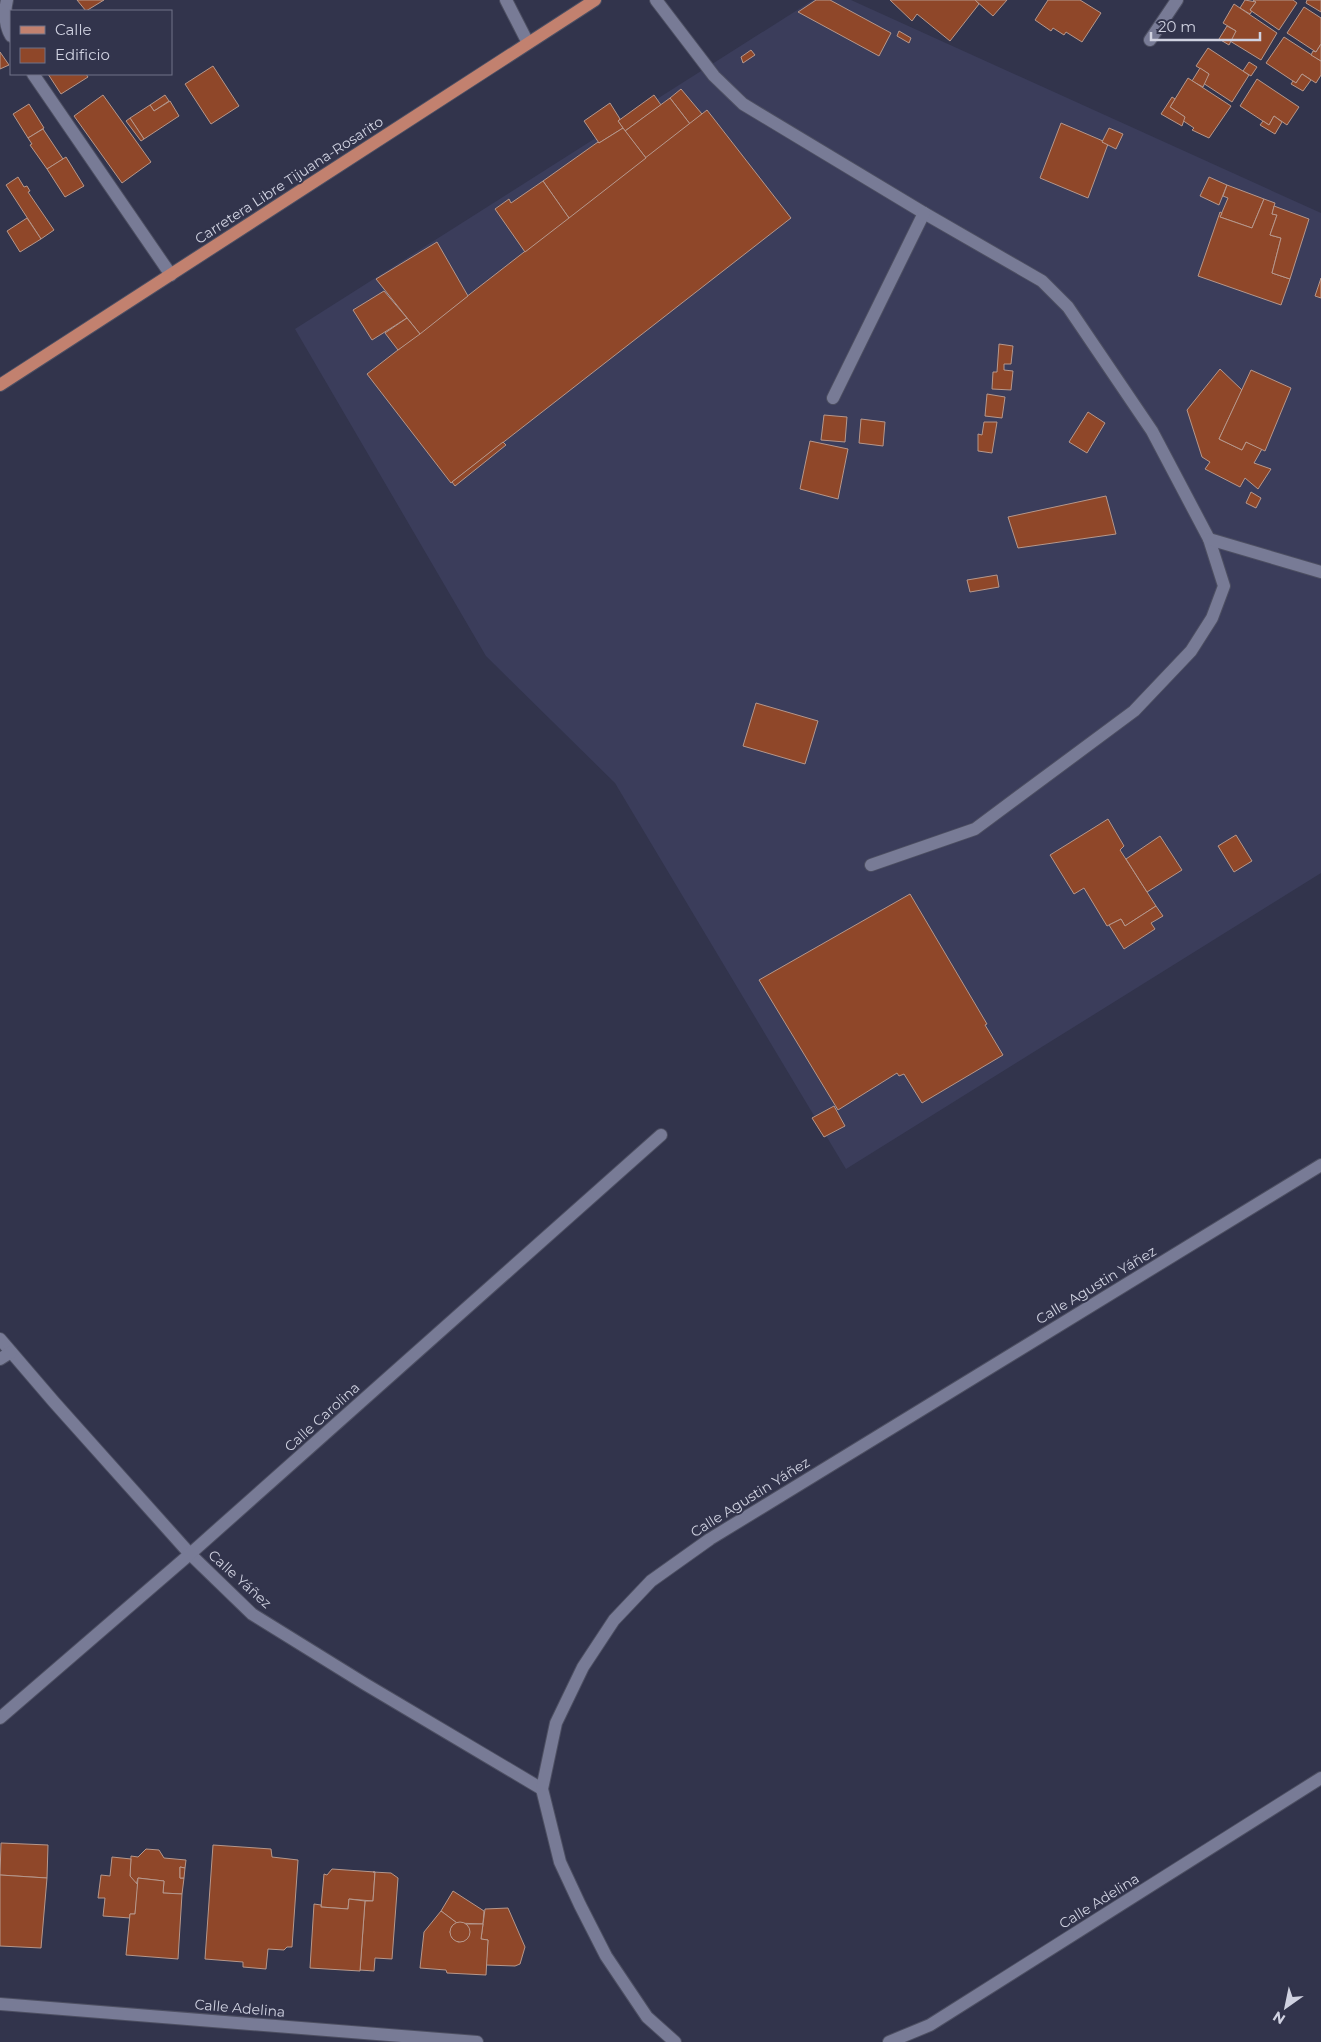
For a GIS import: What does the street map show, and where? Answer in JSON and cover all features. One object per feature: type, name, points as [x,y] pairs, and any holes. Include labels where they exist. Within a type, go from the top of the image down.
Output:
[{"type":"main road","name":"Carretera Libre Tijuana-Rosarito","points":[[0,385],[595,0]]},
{"type":"street","points":[[7,0],[5,8],[10,34]]},
{"type":"street","points":[[506,0],[528,43]]},
{"type":"street","points":[[656,0],[714,76],[743,104],[924,213],[1042,281],[1068,307],[1152,431],[1209,539],[1224,586],[1212,618],[1191,651],[1134,711],[975,829],[871,865]]},
{"type":"street","points":[[1150,40],[1177,0]]},
{"type":"street","points":[[34,75],[170,275]]},
{"type":"street","points":[[833,398],[924,213]]},
{"type":"street","points":[[1209,539],[1321,572]]},
{"type":"street","name":"Calle Carolina","points":[[0,1718],[190,1554],[661,1135]]},
{"type":"street","name":"Calle Agustin Yáñez","points":[[675,2042],[647,2017],[602,1948],[560,1862],[542,1789],[556,1723],[583,1667],[614,1620],[651,1581],[710,1539],[1321,1165]]},
{"type":"street","name":"Calle Yáñez","points":[[0,1339],[6,1355],[190,1554],[252,1614],[365,1684],[542,1789]]},
{"type":"street","name":"Calle Adelina","points":[[889,2042],[930,2026],[1321,1778]]},
{"type":"street","name":"Calle Adelina","points":[[0,2004],[477,2042]]},
{"type":"shaded area","points":[[813,0],[851,0],[1321,213],[1321,873],[846,1169],[615,783],[486,656],[295,329]]},
{"type":"building","points":[[77,0],[104,0],[88,10],[85,10]]},
{"type":"building","points":[[816,0],[830,0],[891,33],[879,56],[798,12]]},
{"type":"building","points":[[890,0],[975,0],[979,4],[950,41],[917,14],[912,21]]},
{"type":"building","points":[[975,0],[1007,0],[993,16]]},
{"type":"building","points":[[1048,0],[1080,0],[1101,13],[1082,42],[1066,32],[1064,35],[1053,28],[1051,31],[1035,20]]},
{"type":"building","points":[[1245,0],[1256,2],[1250,10],[1252,11],[1250,14],[1240,8]]},
{"type":"building","points":[[1253,0],[1293,0],[1297,3],[1279,30],[1250,10],[1256,2]]},
{"type":"building","points":[[1307,0],[1321,0],[1321,12],[1306,3]]},
{"type":"building","points":[[1234,4],[1277,33],[1261,60],[1230,41],[1236,31],[1223,23]]},
{"type":"building","points":[[1304,7],[1321,18],[1321,44],[1316,52],[1287,33]]},
{"type":"building","points":[[1227,26],[1236,31],[1229,45],[1219,39]]},
{"type":"building","points":[[899,31],[911,38],[909,43],[897,36]]},
{"type":"building","points":[[1284,37],[1321,61],[1321,75],[1316,83],[1302,74],[1296,83],[1266,63]]},
{"type":"building","points":[[1321,44],[1321,61],[1311,55],[1313,51],[1316,52]]},
{"type":"building","points":[[1208,48],[1249,75],[1232,102],[1203,83],[1209,74],[1196,66]]},
{"type":"building","points":[[751,50],[755,55],[743,63],[741,57]]},
{"type":"building","points":[[0,52],[9,65],[0,69]]},
{"type":"building","points":[[1249,62],[1257,67],[1251,76],[1243,71]]},
{"type":"building","points":[[213,66],[239,106],[211,124],[185,84]]},
{"type":"building","points":[[1200,68],[1209,74],[1203,87],[1192,81]]},
{"type":"building","points":[[1302,74],[1311,80],[1303,91],[1291,84],[1293,81],[1296,83]]},
{"type":"building","points":[[49,75],[87,75],[88,77],[61,94]]},
{"type":"building","points":[[1188,78],[1231,106],[1209,138],[1192,130],[1194,128],[1182,120],[1185,117],[1170,107]]},
{"type":"building","points":[[1257,79],[1299,107],[1287,125],[1274,116],[1269,125],[1240,106]]},
{"type":"building","points":[[681,89],[702,114],[690,124],[670,98]]},
{"type":"building","points":[[103,95],[151,162],[122,183],[74,116]]},
{"type":"building","points":[[165,95],[169,101],[154,111],[150,105]]},
{"type":"building","points":[[654,95],[661,105],[625,131],[618,121]]},
{"type":"building","points":[[1172,97],[1175,99],[1170,107],[1185,117],[1182,126],[1161,114]]},
{"type":"building","points":[[670,98],[690,124],[646,158],[625,131]]},
{"type":"building","points":[[170,101],[179,116],[144,139],[130,118],[150,105],[154,111]]},
{"type":"building","points":[[610,103],[623,128],[599,143],[584,121]]},
{"type":"building","points":[[29,104],[44,128],[28,138],[13,114]]},
{"type":"building","points":[[707,110],[791,218],[451,483],[367,374]]},
{"type":"building","points":[[1274,116],[1282,122],[1275,134],[1260,125],[1263,121],[1269,125]]},
{"type":"building","points":[[130,118],[144,139],[141,141],[126,121]]},
{"type":"building","points":[[1061,123],[1108,144],[1088,198],[1040,178]]},
{"type":"building","points":[[623,128],[646,158],[569,218],[543,181],[598,142]]},
{"type":"building","points":[[1109,128],[1123,134],[1116,149],[1102,142]]},
{"type":"building","points":[[43,129],[63,159],[47,169],[30,145],[32,144],[28,138]]},
{"type":"building","points":[[66,157],[84,186],[65,197],[47,169]]},
{"type":"building","points":[[18,177],[24,187],[27,186],[30,191],[28,192],[54,230],[41,239],[6,185]]},
{"type":"building","points":[[1209,177],[1227,185],[1219,205],[1200,196]]},
{"type":"building","points":[[543,181],[569,218],[525,252],[495,209],[509,199],[511,203]]},
{"type":"building","points":[[1227,185],[1264,199],[1252,228],[1220,217],[1228,198],[1223,196]]},
{"type":"building","points":[[1264,199],[1275,203],[1272,214],[1277,215],[1270,235],[1281,238],[1272,273],[1290,279],[1281,305],[1198,276],[1220,212],[1222,213],[1220,217],[1252,228]]},
{"type":"building","points":[[1274,206],[1309,219],[1290,279],[1272,273],[1281,238],[1270,235],[1277,215],[1272,214]]},
{"type":"building","points":[[27,218],[41,239],[20,252],[7,231]]},
{"type":"building","points":[[437,242],[468,296],[420,334],[376,279]]},
{"type":"building","points":[[1321,278],[1321,298],[1315,296]]},
{"type":"building","points":[[384,291],[407,318],[372,340],[353,310]]},
{"type":"building","points":[[407,318],[420,334],[398,350],[385,333]]},
{"type":"building","points":[[999,344],[1013,346],[1011,364],[1004,364],[1004,370],[1013,371],[1011,390],[992,389],[993,372],[997,372]]},
{"type":"building","points":[[1220,369],[1242,390],[1219,439],[1242,450],[1246,442],[1262,449],[1254,463],[1271,469],[1258,489],[1245,478],[1240,487],[1205,469],[1210,462],[1202,457],[1187,410]]},
{"type":"building","points":[[1251,370],[1291,388],[1265,451],[1246,442],[1242,450],[1219,439]]},
{"type":"building","points":[[987,394],[1005,397],[1002,418],[985,416]]},
{"type":"building","points":[[1088,412],[1105,423],[1087,453],[1069,442]]},
{"type":"building","points":[[824,415],[847,417],[845,442],[821,440]]},
{"type":"building","points":[[861,419],[885,422],[883,446],[859,443]]},
{"type":"building","points":[[984,422],[997,422],[992,453],[978,451],[978,434],[982,435]]},
{"type":"building","points":[[810,441],[848,449],[838,499],[800,489]]},
{"type":"building","points":[[503,442],[506,445],[455,486],[452,482]]},
{"type":"building","points":[[1251,492],[1261,498],[1256,508],[1246,503]]},
{"type":"building","points":[[1106,496],[1116,534],[1018,548],[1008,517]]},
{"type":"building","points":[[997,575],[999,587],[970,592],[967,580]]},
{"type":"building","points":[[756,703],[818,721],[805,764],[743,746]]},
{"type":"building","points":[[1108,819],[1124,846],[1120,850],[1156,906],[1125,926],[1121,919],[1107,926],[1084,888],[1074,894],[1050,855]]},
{"type":"building","points":[[1236,835],[1252,861],[1234,872],[1218,846]]},
{"type":"building","points":[[1160,836],[1182,870],[1147,892],[1126,859]]},
{"type":"building","points":[[910,894],[987,1024],[985,1025],[1003,1055],[922,1103],[904,1074],[899,1076],[897,1073],[838,1110],[759,980]]},
{"type":"building","points":[[1156,906],[1163,916],[1151,923],[1155,929],[1124,949],[1109,925],[1121,919],[1125,926]]},
{"type":"building","points":[[834,1106],[845,1126],[824,1137],[812,1118]]},
{"type":"building","points":[[1,1843],[48,1845],[47,1878],[0,1875]]},
{"type":"building","points":[[213,1845],[271,1849],[272,1857],[298,1860],[292,1947],[287,1947],[284,1950],[268,1949],[266,1969],[243,1967],[243,1962],[205,1959]]},
{"type":"building","points":[[146,1849],[159,1850],[164,1858],[186,1860],[185,1868],[180,1867],[180,1878],[184,1878],[182,1894],[163,1893],[164,1881],[138,1878],[136,1885],[130,1876],[131,1856],[138,1857]]},
{"type":"building","points":[[112,1857],[131,1859],[130,1876],[138,1885],[135,1914],[130,1914],[130,1918],[103,1916],[105,1898],[98,1898],[101,1875],[110,1876]]},
{"type":"building","points":[[180,1867],[185,1868],[184,1878],[180,1878]]},
{"type":"building","points":[[332,1869],[375,1872],[373,1901],[349,1899],[348,1909],[321,1907],[324,1874],[327,1875]]},
{"type":"building","points":[[375,1872],[391,1873],[398,1878],[392,1959],[375,1958],[374,1971],[360,1970],[365,1901],[373,1901]]},
{"type":"building","points":[[0,1875],[47,1878],[41,1948],[0,1946]]},
{"type":"building","points":[[138,1878],[164,1881],[163,1893],[182,1894],[178,1959],[126,1955],[130,1914],[135,1914]]},
{"type":"building","points":[[453,1891],[484,1911],[483,1924],[457,1923],[441,1911]]},
{"type":"building","points":[[349,1899],[365,1901],[360,1971],[310,1968],[314,1904],[321,1905],[321,1907],[348,1909]]},
{"type":"building","points":[[508,1908],[525,1947],[520,1964],[515,1966],[486,1965],[488,1940],[481,1939],[485,1909]]},
{"type":"building","points":[[441,1911],[457,1923],[452,1926],[450,1932],[452,1938],[458,1942],[464,1941],[469,1936],[469,1930],[465,1924],[483,1924],[481,1939],[488,1940],[486,1975],[447,1973],[446,1970],[420,1968],[424,1932]]},
{"type":"building","points":[[460,1922],[467,1925],[470,1932],[467,1939],[460,1942],[453,1939],[450,1932],[453,1925]]}]
